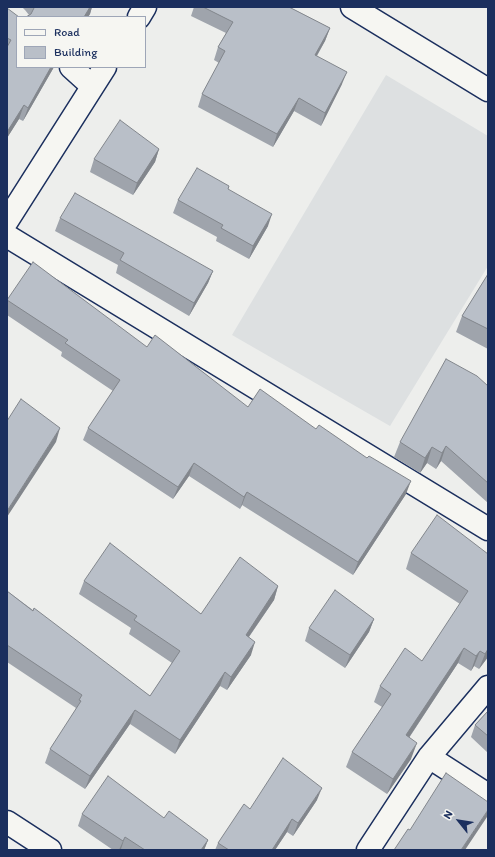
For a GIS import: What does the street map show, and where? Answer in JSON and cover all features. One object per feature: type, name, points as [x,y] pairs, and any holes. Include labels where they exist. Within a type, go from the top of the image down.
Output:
[{"type":"street","points":[[140,16],[145,7]]},
{"type":"street","points":[[352,7],[488,90]]},
{"type":"street","points":[[72,68],[92,86]]},
{"type":"street","points":[[7,221],[104,68]]},
{"type":"street","points":[[7,236],[488,529]]},
{"type":"street","points":[[368,850],[429,757],[488,687]]},
{"type":"street","points":[[429,757],[488,795]]},
{"type":"street","points":[[7,822],[50,850]]},
{"type":"shaded area","points":[[386,75],[488,136],[488,266],[390,426],[232,335]]},
{"type":"building","points":[[90,7],[85,16],[28,16],[31,14],[34,8]]},
{"type":"building","points":[[203,7],[289,7],[330,28],[315,55],[347,72],[325,113],[299,98],[277,134],[202,94],[225,51],[218,47],[233,22]]},
{"type":"building","points":[[7,8],[18,16],[16,16],[16,68],[50,68],[28,108],[24,105],[7,132],[7,47],[11,40],[7,38]]},
{"type":"building","points":[[120,120],[159,149],[137,183],[94,159]]},
{"type":"building","points":[[197,168],[229,186],[228,189],[272,214],[253,246],[221,228],[223,225],[178,200]]},
{"type":"building","points":[[75,193],[213,271],[194,303],[120,260],[124,253],[60,218]]},
{"type":"building","points":[[33,262],[147,347],[155,335],[248,407],[260,389],[316,429],[319,425],[367,458],[369,456],[411,481],[358,562],[247,492],[244,497],[194,463],[178,487],[88,428],[120,380],[65,343],[68,340],[7,300]]},
{"type":"building","points":[[488,274],[488,329],[462,316]]},
{"type":"building","points":[[446,359],[477,376],[488,386],[488,483],[446,446],[442,453],[432,447],[425,458],[400,442]]},
{"type":"building","points":[[21,399],[60,428],[7,511],[7,421]]},
{"type":"building","points":[[437,515],[488,554],[488,649],[485,654],[480,651],[476,656],[464,648],[406,735],[417,743],[393,779],[352,752],[391,694],[380,686],[405,648],[422,661],[468,591],[411,553]]},
{"type":"building","points":[[110,543],[201,614],[240,557],[278,586],[246,635],[255,642],[231,677],[225,672],[180,740],[135,710],[90,776],[50,749],[81,701],[79,700],[82,695],[7,645],[7,591],[33,611],[34,608],[150,696],[180,651],[134,620],[137,616],[84,581]]},
{"type":"building","points":[[335,590],[374,619],[350,655],[309,628]]},
{"type":"building","points":[[488,711],[488,736],[475,725]]},
{"type":"building","points":[[283,758],[322,788],[298,823],[292,819],[272,850],[229,850],[218,843],[244,804],[250,809]]},
{"type":"building","points":[[446,773],[488,802],[488,810],[461,850],[394,850],[408,829],[410,830]]},
{"type":"building","points":[[108,776],[164,818],[169,811],[208,840],[201,850],[145,850],[125,837],[123,841],[82,814]]}]
